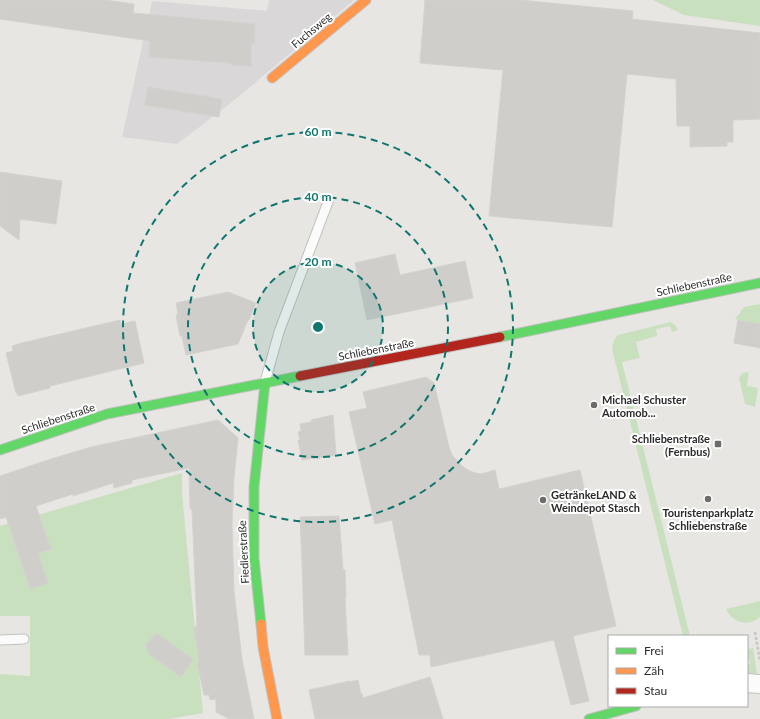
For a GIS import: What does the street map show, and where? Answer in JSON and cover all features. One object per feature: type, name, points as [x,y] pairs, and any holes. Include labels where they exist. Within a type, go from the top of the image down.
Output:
[{"type":"main road","name":"Fuchsweg","points":[[272,78],[366,0]]},
{"type":"main road","name":"Schliebenstraße","points":[[0,450],[107,414],[482,340],[760,283]]},
{"type":"main road","name":"Fiedlerstraße","points":[[265,383],[254,487],[254,558],[263,647],[277,719]]},
{"type":"main road","points":[[589,719],[632,707]]},
{"type":"street","points":[[748,683],[760,684]]},
{"type":"lane","points":[[265,383],[279,332],[328,202]]},
{"type":"lane","points":[[0,640],[24,639]]},
{"type":"path","points":[[755,632],[760,661]]},
{"type":"shaded area","points":[[269,0],[354,0],[232,102],[177,144],[122,137],[152,1],[267,11]]},
{"type":"green space","points":[[653,0],[760,0],[760,26],[684,15]]},
{"type":"green space","points":[[760,304],[760,324],[735,319],[744,307]]},
{"type":"green space","points":[[671,322],[678,330],[672,332],[670,326],[656,329],[657,336],[636,342],[640,358],[622,362],[690,635],[683,635],[612,349],[614,340],[618,335]]},
{"type":"green space","points":[[749,372],[747,386],[758,388],[755,407],[745,404],[739,378],[742,373]]},
{"type":"green space","points":[[182,473],[182,494],[203,713],[169,719],[0,719],[0,674],[30,676],[30,616],[0,616],[0,526]]},
{"type":"green space","points":[[760,601],[760,617],[746,623],[735,620],[726,609]]},
{"type":"green space","points":[[753,648],[757,674],[748,675],[748,665],[750,664],[748,649]]},
{"type":"building","points":[[0,0],[105,0],[134,4],[133,13],[255,24],[254,44],[251,43],[251,66],[231,65],[231,63],[149,57],[150,41],[0,19]]},
{"type":"building","points":[[425,0],[520,0],[633,11],[632,19],[760,33],[760,119],[733,120],[733,142],[727,142],[727,146],[690,147],[690,126],[677,126],[676,79],[627,74],[612,227],[489,216],[503,70],[420,63]]},
{"type":"building","points":[[148,87],[222,99],[219,117],[145,105]]},
{"type":"building","points":[[0,172],[62,181],[56,224],[20,219],[19,240],[0,226]]},
{"type":"building","points":[[395,254],[400,275],[465,261],[473,298],[367,320],[355,263]]},
{"type":"building","points":[[228,292],[256,303],[238,344],[186,355],[182,336],[180,336],[176,315],[178,314],[176,303]]},
{"type":"building","points":[[120,320],[121,324],[135,321],[144,363],[50,386],[50,388],[18,396],[6,353],[13,351],[12,346]]},
{"type":"building","points":[[738,320],[760,324],[760,348],[734,343]]},
{"type":"building","points":[[426,377],[434,383],[452,455],[462,466],[475,473],[481,474],[495,470],[499,489],[580,470],[616,626],[573,636],[589,701],[571,705],[554,640],[431,667],[430,655],[419,655],[392,520],[375,524],[349,412],[367,408],[363,392]]},
{"type":"building","points":[[333,415],[336,455],[302,460],[298,440],[300,440],[298,432],[301,431],[300,424]]},
{"type":"building","points":[[218,420],[238,438],[232,523],[234,592],[242,659],[254,719],[229,719],[216,712],[216,699],[210,700],[209,695],[204,695],[197,662],[199,663],[194,627],[197,626],[189,468],[132,480],[132,483],[114,488],[113,483],[36,506],[51,549],[38,553],[48,583],[30,589],[6,517],[0,519],[0,476],[91,447]]},
{"type":"building","points":[[339,516],[343,570],[345,570],[348,655],[305,655],[300,517]]},
{"type":"building","points":[[156,633],[193,659],[181,677],[149,654],[146,645]]},
{"type":"building","points":[[430,677],[443,719],[315,719],[309,690],[358,680],[363,698]]},
{"type":"traffic: fast","points":[[500,337],[760,283]]},
{"type":"traffic: fast","points":[[0,450],[107,414],[300,376]]},
{"type":"traffic: fast","points":[[261,624],[254,558],[254,487],[265,383]]},
{"type":"traffic: fast","points":[[589,719],[632,707]]},
{"type":"traffic: slow","points":[[272,78],[366,0]]},
{"type":"traffic: slow","points":[[261,624],[263,647],[277,719]]},
{"type":"traffic: jam","points":[[300,376],[500,337]]},
{"type":"place","name":"Michael Schuster Automob...","points":[[594,405]]},
{"type":"place","name":"Schliebenstraße (Fernbus)","points":[[718,444]]},
{"type":"place","name":"Touristenparkplatz Schliebenstraße","points":[[708,499]]},
{"type":"place","name":"GetränkeLAND & Weindepot Stasch","points":[[543,500]]}]
